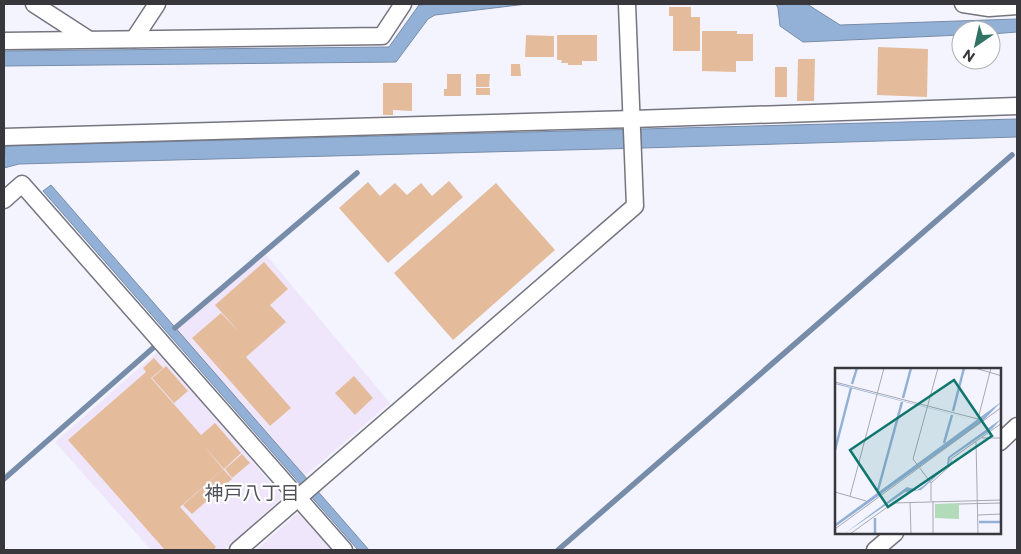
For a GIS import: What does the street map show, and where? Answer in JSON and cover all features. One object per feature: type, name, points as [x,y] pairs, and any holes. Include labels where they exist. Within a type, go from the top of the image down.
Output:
[{"type":"street","points":[[34,4],[88,39]]},
{"type":"street","points":[[134,39],[157,4]]},
{"type":"street","points":[[4,41],[382,36],[403,4]]},
{"type":"street","points":[[238,550],[635,206],[627,4]]},
{"type":"street","points":[[964,4],[989,8],[1017,6]]},
{"type":"street","points":[[4,137],[633,123],[1017,106]]},
{"type":"street","points":[[4,200],[22,184],[305,491],[344,550]]},
{"type":"street","points":[[1001,441],[1017,426]]},
{"type":"street","points":[[875,550],[894,534]]},
{"type":"shaded area","points":[[262,250],[390,403],[304,477],[174,327]]},
{"type":"shaded area","points":[[158,351],[283,497],[224,550],[151,550],[55,442]]},
{"type":"shaded area","points":[[300,511],[336,550],[256,550]]},
{"type":"water","points":[[527,4],[435,15],[428,19],[396,62],[4,66],[4,51],[389,47],[419,5]]},
{"type":"water","points":[[776,4],[807,4],[840,25],[951,21],[951,35],[803,42],[780,26]]},
{"type":"water","points":[[1017,19],[1017,32],[1001,33],[1001,20],[988,20]]},
{"type":"water","points":[[1017,119],[1017,137],[19,164],[4,168],[5,146]]},
{"type":"water","points":[[51,185],[369,550],[358,550],[43,191]]},
{"type":"building","points":[[669,7],[691,7],[691,17],[700,17],[700,51],[673,51],[673,16],[669,16]]},
{"type":"building","points":[[702,31],[737,31],[737,34],[753,34],[753,61],[736,61],[736,72],[702,71]]},
{"type":"building","points":[[526,35],[554,36],[554,57],[525,57]]},
{"type":"building","points":[[557,35],[597,35],[597,61],[582,61],[582,65],[561,63],[562,60],[557,60]]},
{"type":"building","points":[[878,47],[928,49],[927,97],[877,95]]},
{"type":"building","points":[[798,59],[815,59],[814,101],[797,101]]},
{"type":"building","points":[[511,64],[520,64],[521,76],[511,76]]},
{"type":"building","points":[[775,67],[787,67],[787,97],[775,97]]},
{"type":"building","points":[[447,74],[461,74],[461,96],[444,96],[444,89],[447,89]]},
{"type":"building","points":[[476,74],[490,74],[489,87],[476,87]]},
{"type":"building","points":[[383,83],[412,83],[412,111],[393,110],[393,115],[383,115]]},
{"type":"building","points":[[476,88],[490,88],[490,95],[476,95]]},
{"type":"building","points":[[449,181],[463,197],[388,263],[339,208],[368,182],[380,196],[395,183],[407,195],[421,183],[432,196]]},
{"type":"building","points":[[496,183],[555,250],[453,340],[394,273]]},
{"type":"building","points":[[264,262],[288,289],[270,305],[286,322],[246,357],[291,408],[270,426],[192,338],[221,313],[240,333],[215,305]]},
{"type":"building","points":[[154,358],[163,368],[151,378],[201,435],[215,423],[241,453],[224,469],[203,445],[223,469],[180,507],[216,547],[213,550],[165,550],[68,440],[146,372],[143,368]]},
{"type":"building","points":[[166,366],[188,391],[174,403],[152,378]]},
{"type":"building","points":[[354,376],[373,398],[355,415],[335,393]]},
{"type":"building","points":[[242,454],[250,463],[232,478],[225,469]]},
{"type":"building","points":[[223,469],[232,479],[192,514],[183,505]]},
{"type":"waterway","points":[[558,550],[1012,155]]},
{"type":"waterway","points":[[175,328],[357,173]]},
{"type":"waterway","points":[[4,479],[153,348]]},
{"type":"district","name":"神戸八丁目","points":[[252,493]]}]
